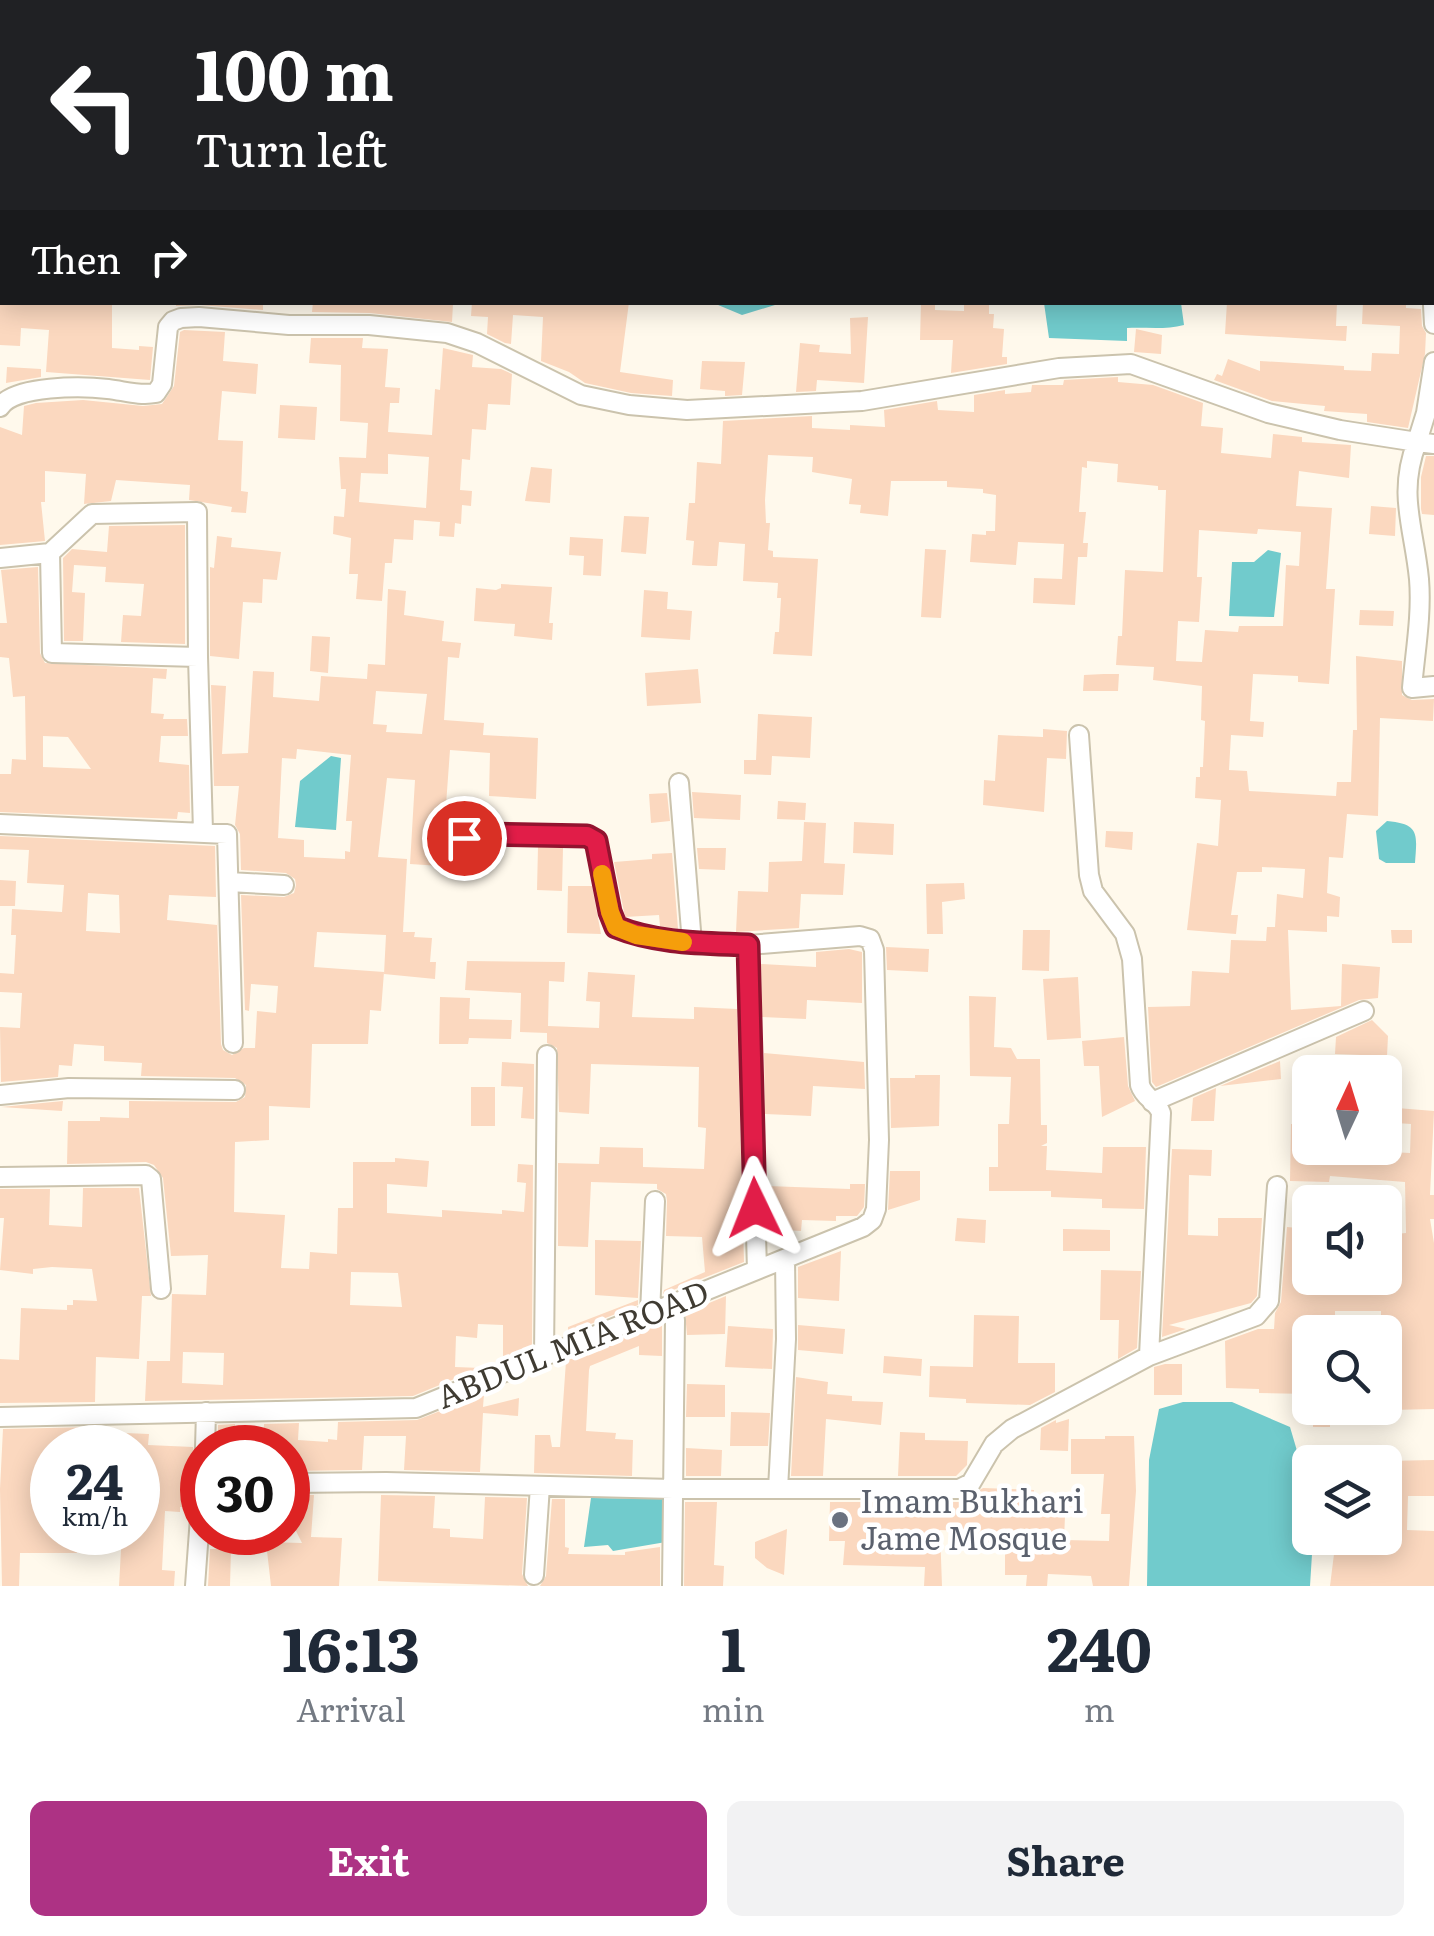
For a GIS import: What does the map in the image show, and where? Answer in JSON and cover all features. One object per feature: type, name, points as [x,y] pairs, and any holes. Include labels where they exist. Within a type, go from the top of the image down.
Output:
[{"type":"street","points":[[0,407],[14,395],[43,390],[106,388],[143,396],[156,393],[162,384],[168,328],[173,321],[199,316],[446,333],[581,395],[629,405],[687,410],[862,401],[1059,368],[1131,364],[1268,414],[1426,443]]},
{"type":"street","points":[[1434,362],[1426,443],[1408,464],[1406,487],[1419,580],[1412,688],[1434,686]]},
{"type":"street","points":[[0,558],[50,553],[92,514],[197,512],[204,831]]},
{"type":"street","points":[[50,553],[52,653],[198,657]]},
{"type":"street","points":[[1079,735],[1089,875],[1093,891],[1125,934],[1132,959],[1140,1085],[1143,1095],[1160,1113],[1148,1356]]},
{"type":"street","points":[[679,782],[692,943]]},
{"type":"street","points":[[0,824],[227,834],[233,1043]]},
{"type":"street","points":[[464,838],[486,834],[587,836],[596,841],[616,927],[636,935],[692,943],[748,945],[758,1270]]},
{"type":"street","points":[[229,882],[284,885]]},
{"type":"street","name":"ABDUL MIA ROAD","points":[[0,1416],[416,1408],[872,1220],[879,1140],[874,950],[870,939],[860,936],[748,945]]},
{"type":"street","points":[[1152,1102],[1364,1011]]},
{"type":"street","points":[[544,1356],[547,1055]]},
{"type":"street","points":[[0,1095],[69,1088],[235,1090]]},
{"type":"street","points":[[0,1177],[146,1175],[150,1178],[161,1289]]},
{"type":"street","points":[[310,1483],[959,1489],[971,1483],[994,1444],[1012,1429],[1148,1356],[1256,1316],[1268,1301],[1276,1186]]},
{"type":"street","points":[[650,1313],[654,1201]]},
{"type":"street","points":[[778,1489],[786,1338],[785,1259]]},
{"type":"street","points":[[672,1586],[675,1320]]},
{"type":"street","points":[[206,1412],[206,1425]]},
{"type":"street","points":[[534,1575],[540,1486]]},
{"type":"street","points":[[195,1586],[197,1555]]},
{"type":"water","points":[[718,305],[775,305],[742,315]]},
{"type":"water","points":[[1044,305],[1181,305],[1184,325],[1127,328],[1127,341],[1049,338]]},
{"type":"water","points":[[1268,550],[1281,553],[1274,617],[1229,616],[1232,562],[1254,562]]},
{"type":"water","points":[[331,756],[341,758],[336,830],[295,827],[300,781]]},
{"type":"water","points":[[1387,821],[1406,825],[1414,832],[1415,863],[1386,863],[1379,859],[1376,831]]},
{"type":"water","points":[[1183,1402],[1232,1402],[1290,1427],[1295,1445],[1292,1445],[1292,1555],[1312,1555],[1310,1586],[1147,1586],[1149,1460],[1159,1409]]},
{"type":"water","points":[[591,1498],[667,1499],[666,1542],[613,1551],[608,1545],[584,1547]]},
{"type":"building","points":[[0,305],[112,305],[112,348],[153,347],[150,380],[46,372],[49,330],[21,328],[20,346],[0,345]]},
{"type":"building","points":[[200,305],[263,305],[263,310]]},
{"type":"building","points":[[313,305],[453,305],[452,322],[370,313],[312,312]]},
{"type":"building","points":[[472,305],[629,305],[620,372],[673,380],[672,396],[631,393],[585,383],[541,361],[543,317],[513,315],[511,344],[487,334],[488,317],[471,316]]},
{"type":"building","points":[[921,305],[935,305],[935,310],[964,311],[964,305],[989,305],[989,314],[994,314],[993,328],[1004,329],[1002,357],[1007,357],[1007,364],[951,373],[953,340],[920,340]]},
{"type":"building","points":[[1227,305],[1337,305],[1336,326],[1347,326],[1346,341],[1225,334]]},
{"type":"building","points":[[1363,305],[1421,309],[1425,354],[1408,428],[1367,422],[1367,414],[1272,401],[1214,380],[1217,374],[1222,376],[1228,359],[1260,371],[1260,361],[1371,371],[1372,353],[1399,354],[1400,326],[1362,324]]},
{"type":"building","points":[[868,317],[864,383],[817,380],[816,391],[796,392],[800,343],[820,345],[819,352],[851,354],[850,318]]},
{"type":"building","points":[[1136,329],[1162,335],[1161,354],[1134,352]]},
{"type":"building","points":[[180,332],[225,332],[223,361],[258,364],[256,394],[222,391],[218,440],[243,441],[241,491],[248,492],[246,513],[189,500],[190,485],[116,480],[111,501],[84,504],[86,474],[45,471],[45,502],[41,502],[45,541],[0,545],[0,427],[22,435],[24,406],[36,403],[83,400],[162,404],[174,386]]},
{"type":"building","points":[[311,338],[363,338],[362,348],[388,349],[385,387],[400,388],[399,403],[390,403],[388,432],[432,435],[443,348],[473,355],[472,367],[501,369],[512,374],[510,405],[488,404],[486,430],[472,429],[470,460],[462,459],[460,490],[472,491],[471,506],[462,505],[461,524],[455,523],[454,537],[439,536],[440,522],[414,520],[413,540],[394,539],[392,563],[385,563],[382,601],[356,599],[358,574],[349,574],[351,538],[333,534],[334,516],[344,517],[346,489],[341,489],[339,457],[366,458],[368,423],[340,421],[341,365],[309,363]],"holes":[[[388,454],[429,457],[426,508],[359,502],[361,473],[388,474]]]},
{"type":"building","points":[[702,361],[745,362],[742,395],[725,396],[725,391],[700,389]]},
{"type":"building","points":[[7,367],[41,369],[41,377],[6,383]]},
{"type":"building","points":[[1118,377],[1118,382],[1153,385],[1203,403],[1201,426],[1223,428],[1221,453],[1271,458],[1273,434],[1302,437],[1302,442],[1351,445],[1349,478],[1299,471],[1296,506],[1332,508],[1326,589],[1335,589],[1329,684],[1298,682],[1298,676],[1253,674],[1250,721],[1264,722],[1263,737],[1231,735],[1229,770],[1247,771],[1249,791],[1336,796],[1337,782],[1351,782],[1353,730],[1357,730],[1356,656],[1402,661],[1402,695],[1412,700],[1434,699],[1433,721],[1380,718],[1378,816],[1347,814],[1343,858],[1329,857],[1327,893],[1340,897],[1339,917],[1327,916],[1327,932],[1288,930],[1291,1010],[1341,1006],[1342,964],[1380,967],[1378,998],[1359,1000],[1156,1087],[1152,1082],[1148,1007],[1190,1006],[1192,971],[1229,973],[1231,940],[1266,941],[1267,927],[1275,927],[1277,894],[1303,898],[1305,869],[1262,867],[1262,872],[1237,872],[1231,915],[1238,915],[1236,934],[1187,930],[1197,843],[1218,846],[1221,800],[1195,798],[1196,777],[1200,777],[1203,767],[1202,686],[1153,680],[1154,667],[1116,665],[1118,636],[1122,636],[1125,570],[1163,572],[1166,490],[1117,482],[1118,464],[1087,461],[1087,468],[1082,467],[1079,512],[1086,512],[1083,543],[1088,543],[1087,557],[1078,557],[1075,605],[1033,603],[1034,578],[1062,579],[1064,544],[1018,542],[1016,565],[970,562],[972,534],[995,531],[996,495],[983,493],[983,489],[947,487],[947,481],[891,481],[888,516],[860,513],[861,505],[849,504],[852,479],[812,472],[813,457],[768,455],[768,550],[773,551],[773,557],[818,559],[812,656],[773,654],[775,632],[779,632],[778,583],[743,581],[745,544],[719,542],[717,566],[692,565],[694,541],[686,540],[689,503],[695,503],[697,462],[721,464],[723,421],[812,416],[812,428],[885,427],[884,410],[937,401],[938,410],[974,412],[974,395],[1005,390],[1005,394],[1031,392],[1032,385],[1063,385],[1064,380]],"holes":[[[1199,530],[1301,532],[1299,566],[1286,565],[1283,626],[1239,626],[1238,632],[1205,630],[1202,662],[1176,661],[1178,621],[1199,622]]]},
{"type":"building","points":[[280,405],[317,407],[315,440],[278,438]]},
{"type":"building","points":[[1426,456],[1434,456],[1434,515],[1422,514],[1421,509],[1421,477]]},
{"type":"building","points":[[531,467],[552,469],[550,503],[525,501]]},
{"type":"building","points":[[1371,506],[1396,508],[1395,536],[1369,534]]},
{"type":"building","points":[[624,516],[649,517],[646,554],[621,552]]},
{"type":"building","points":[[185,525],[185,644],[121,642],[123,615],[141,616],[144,584],[105,582],[106,567],[74,565],[72,592],[85,593],[83,641],[64,641],[63,558],[72,549],[107,552],[109,526]]},
{"type":"building","points":[[217,536],[232,538],[231,547],[281,552],[277,580],[263,579],[262,603],[243,602],[239,659],[210,656],[210,567],[214,568]]},
{"type":"building","points":[[570,537],[603,539],[601,576],[583,575],[584,556],[569,555]]},
{"type":"building","points":[[925,549],[946,550],[941,618],[921,617]]},
{"type":"building","points":[[38,567],[40,653],[45,663],[167,669],[166,679],[153,678],[151,713],[164,714],[163,719],[187,719],[188,736],[161,736],[159,762],[189,765],[190,813],[178,812],[177,819],[0,812],[0,774],[11,774],[12,759],[26,760],[25,696],[13,697],[9,658],[0,657],[0,623],[7,623],[1,570]],"holes":[[[43,736],[68,737],[91,769],[43,767]]]},
{"type":"building","points":[[501,584],[552,587],[552,640],[514,636],[515,624],[474,621],[476,588],[496,590]]},
{"type":"building","points":[[388,589],[406,591],[404,615],[444,621],[442,641],[461,643],[459,658],[448,657],[444,720],[484,723],[483,735],[538,738],[536,799],[489,796],[490,753],[450,750],[446,805],[469,806],[468,824],[455,830],[442,829],[440,866],[410,864],[415,780],[387,778],[378,857],[407,859],[403,932],[432,938],[430,962],[436,962],[435,979],[384,974],[386,935],[317,932],[314,967],[384,972],[381,1011],[370,1010],[368,1044],[312,1044],[310,1108],[269,1106],[269,1140],[235,1142],[234,1212],[285,1215],[281,1268],[309,1269],[310,1252],[337,1254],[338,1208],[353,1208],[353,1162],[395,1162],[395,1158],[429,1161],[427,1187],[387,1184],[387,1213],[442,1217],[442,1210],[524,1212],[526,1183],[517,1182],[518,1164],[533,1165],[532,1348],[503,1359],[503,1325],[478,1324],[477,1338],[456,1336],[455,1367],[481,1368],[413,1396],[145,1401],[147,1361],[170,1361],[172,1294],[206,1295],[208,1255],[171,1256],[163,1178],[154,1165],[67,1164],[68,1121],[129,1118],[129,1101],[236,1102],[245,1097],[246,1085],[235,1078],[141,1076],[142,1063],[104,1061],[104,1046],[74,1044],[72,1066],[59,1065],[58,1077],[1,1082],[0,1027],[20,1028],[22,993],[0,992],[0,973],[14,974],[16,935],[11,935],[12,909],[62,912],[64,885],[27,883],[29,850],[0,849],[0,836],[215,846],[216,897],[169,895],[167,920],[217,925],[217,917],[221,1044],[232,1055],[244,1048],[255,1048],[257,1011],[276,1013],[278,986],[251,984],[249,1011],[245,1010],[241,895],[284,897],[294,893],[296,885],[295,879],[286,873],[241,870],[240,834],[235,825],[239,786],[214,786],[211,685],[226,686],[222,754],[248,753],[253,671],[274,672],[273,697],[319,701],[321,676],[367,679],[368,664],[385,665]],"holes":[[[376,691],[427,694],[422,734],[386,732],[387,725],[373,724]],[[297,749],[351,755],[346,821],[352,821],[350,852],[345,851],[345,859],[304,857],[304,840],[278,838],[282,758],[296,759]],[[88,893],[119,895],[120,933],[86,931]],[[351,1272],[398,1273],[402,1307],[350,1305]],[[183,1352],[224,1353],[223,1385],[182,1383]]]},
{"type":"building","points":[[644,590],[668,592],[667,609],[692,611],[690,640],[641,637]]},
{"type":"building","points":[[1360,610],[1394,611],[1393,626],[1359,625]]},
{"type":"building","points":[[312,636],[330,637],[328,673],[310,671]]},
{"type":"building","points":[[698,669],[701,703],[647,706],[645,673]]},
{"type":"building","points":[[1119,674],[1118,691],[1083,691],[1084,675]]},
{"type":"building","points":[[758,714],[812,717],[810,758],[772,756],[771,775],[744,774],[744,760],[756,760]]},
{"type":"building","points":[[1043,729],[1067,731],[1066,759],[1047,758],[1044,812],[983,805],[984,780],[995,781],[998,735],[1043,737]]},
{"type":"building","points":[[692,792],[741,795],[740,820],[694,818]]},
{"type":"building","points":[[667,793],[670,821],[651,823],[649,794]]},
{"type":"building","points":[[778,801],[806,803],[805,820],[777,819]]},
{"type":"building","points":[[804,822],[826,823],[824,863],[845,864],[843,895],[801,894],[799,928],[736,932],[738,891],[768,892],[769,862],[802,861]]},
{"type":"building","points":[[854,822],[894,824],[893,855],[853,853]]},
{"type":"building","points":[[1106,831],[1133,832],[1132,850],[1105,847]]},
{"type":"building","points":[[538,847],[563,848],[562,891],[537,890]]},
{"type":"building","points":[[697,848],[726,848],[725,870],[699,869]]},
{"type":"building","points":[[672,853],[678,929],[660,926],[659,915],[625,917],[614,862]]},
{"type":"building","points":[[0,880],[16,881],[15,906],[0,906]]},
{"type":"building","points":[[964,883],[965,899],[942,902],[943,934],[927,934],[926,884]]},
{"type":"building","points":[[568,886],[592,886],[601,934],[567,933]]},
{"type":"building","points":[[1023,930],[1050,930],[1049,971],[1022,970]]},
{"type":"building","points":[[1391,930],[1412,930],[1412,943],[1392,943]]},
{"type":"building","points":[[886,947],[929,949],[928,972],[887,970]]},
{"type":"building","points":[[816,952],[862,952],[862,1003],[807,1000],[806,1019],[762,1017],[761,964],[816,967]]},
{"type":"building","points":[[467,961],[565,962],[564,982],[549,981],[548,1026],[599,1028],[600,1002],[586,1001],[588,972],[635,975],[632,1017],[694,1019],[694,1007],[737,1009],[744,1262],[663,1294],[664,1290],[705,1272],[702,1237],[666,1236],[666,1194],[657,1189],[657,1184],[591,1182],[588,1247],[558,1246],[558,1163],[599,1164],[600,1147],[643,1148],[643,1167],[704,1169],[706,1128],[698,1127],[699,1067],[591,1064],[589,1114],[559,1112],[557,1048],[547,1043],[547,1033],[520,1032],[521,993],[465,990]]},
{"type":"building","points":[[1078,977],[1081,1038],[1047,1040],[1043,979]]},
{"type":"building","points":[[969,996],[996,997],[994,1047],[1011,1048],[1017,1059],[1040,1059],[1041,1125],[1047,1125],[1047,1143],[1041,1146],[1047,1146],[1046,1170],[1102,1173],[1103,1147],[1146,1147],[1144,1209],[1102,1208],[1102,1199],[1051,1197],[1051,1191],[989,1191],[989,1167],[998,1167],[998,1124],[1009,1124],[1011,1077],[970,1076]]},
{"type":"building","points":[[440,997],[470,998],[469,1019],[512,1020],[511,1039],[469,1038],[468,1044],[439,1044]]},
{"type":"building","points":[[1372,1020],[1388,1036],[1387,1055],[1335,1054],[1336,1037]]},
{"type":"building","points":[[1124,1037],[1128,1086],[1135,1101],[1102,1117],[1099,1066],[1084,1066],[1082,1041]]},
{"type":"building","points":[[764,1053],[864,1062],[865,1089],[813,1086],[811,1116],[765,1114]]},
{"type":"building","points":[[1280,1061],[1281,1079],[1220,1086]]},
{"type":"building","points":[[502,1062],[534,1064],[534,1119],[521,1118],[523,1087],[501,1086]]},
{"type":"building","points":[[940,1075],[939,1126],[891,1128],[890,1078]]},
{"type":"building","points":[[471,1087],[495,1087],[495,1126],[471,1126]]},
{"type":"building","points":[[1216,1088],[1214,1121],[1191,1121],[1193,1098]]},
{"type":"building","points":[[63,1101],[62,1111],[1,1107]]},
{"type":"building","points":[[1402,1108],[1434,1111],[1430,1195],[1434,1195],[1434,1219],[1430,1219],[1434,1243],[1434,1409],[1402,1410],[1402,1315],[1381,1315],[1381,1311],[1292,1315],[1292,1394],[1226,1388],[1225,1341],[1258,1329],[1274,1329],[1275,1313],[1281,1302],[1287,1227],[1292,1227],[1292,1295],[1402,1295],[1405,1182],[1330,1176],[1329,1182],[1290,1181],[1291,1124],[1292,1165],[1402,1165],[1402,1153],[1410,1153],[1411,1124],[1402,1123]]},
{"type":"building","points":[[1172,1149],[1212,1150],[1211,1176],[1189,1175],[1188,1235],[1218,1236],[1218,1218],[1262,1218],[1257,1296],[1251,1303],[1169,1325],[1186,1329],[1162,1337]]},
{"type":"building","points":[[890,1171],[920,1171],[920,1200],[888,1210]]},
{"type":"building","points":[[850,1184],[865,1184],[864,1207],[857,1216],[836,1216],[836,1221],[802,1220],[801,1231],[768,1229],[767,1186],[850,1189]]},
{"type":"building","points":[[83,1188],[139,1188],[151,1296],[142,1296],[139,1359],[96,1357],[95,1402],[0,1403],[0,1359],[19,1360],[21,1308],[67,1310],[73,1300],[97,1301],[92,1269],[52,1267],[33,1269],[33,1274],[0,1270],[4,1218],[0,1218],[0,1189],[50,1189],[49,1225],[82,1227]]},
{"type":"building","points":[[957,1218],[986,1220],[985,1243],[955,1241]]},
{"type":"building","points":[[1063,1229],[1110,1230],[1110,1251],[1063,1251]]},
{"type":"building","points":[[595,1240],[641,1241],[638,1298],[595,1295]]},
{"type":"building","points":[[841,1251],[839,1301],[798,1298],[798,1267]]},
{"type":"building","points":[[1101,1270],[1141,1271],[1137,1348],[1118,1359],[1119,1320],[1100,1320]]},
{"type":"building","points":[[726,1296],[725,1334],[687,1335],[685,1313]]},
{"type":"building","points":[[638,1300],[638,1305],[568,1333],[568,1327]]},
{"type":"building","points":[[974,1315],[1019,1316],[1018,1363],[1055,1363],[1055,1392],[1030,1405],[966,1403],[966,1399],[929,1397],[930,1366],[973,1367]]},
{"type":"building","points":[[662,1322],[662,1356],[639,1355],[639,1346],[590,1366],[589,1370],[586,1431],[616,1433],[615,1439],[633,1440],[632,1476],[534,1473],[535,1435],[550,1435],[552,1447],[560,1447],[566,1361]]},
{"type":"building","points":[[798,1325],[845,1329],[843,1354],[798,1350]]},
{"type":"building","points":[[728,1326],[773,1329],[772,1369],[725,1367]]},
{"type":"building","points":[[884,1356],[922,1359],[921,1376],[883,1373]]},
{"type":"building","points":[[1182,1364],[1182,1395],[1154,1395],[1154,1367]]},
{"type":"building","points":[[796,1377],[828,1382],[827,1394],[852,1396],[852,1401],[883,1402],[881,1425],[826,1419],[823,1476],[791,1476]]},
{"type":"building","points":[[687,1384],[725,1385],[725,1417],[686,1417]]},
{"type":"building","points":[[484,1394],[483,1407],[519,1398],[518,1416],[483,1413],[480,1472],[404,1470],[406,1436],[364,1436],[362,1470],[310,1471],[310,1441],[337,1440],[338,1422],[417,1420]]},
{"type":"building","points":[[731,1412],[770,1413],[768,1446],[730,1446]]},
{"type":"building","points":[[1069,1419],[1068,1451],[1040,1450],[1041,1428],[1056,1420]]},
{"type":"building","points":[[30,1428],[30,1553],[20,1553],[19,1586],[2,1586],[3,1429]]},
{"type":"building","points":[[900,1432],[925,1433],[925,1440],[968,1441],[967,1465],[956,1476],[898,1476]]},
{"type":"building","points":[[1134,1436],[1136,1491],[1129,1586],[1093,1586],[1091,1576],[1048,1574],[1047,1586],[1026,1586],[1027,1575],[1005,1575],[1005,1552],[984,1552],[985,1532],[940,1530],[942,1586],[924,1586],[925,1567],[843,1565],[845,1541],[829,1541],[830,1502],[959,1502],[983,1488],[1034,1490],[1032,1515],[1065,1516],[1064,1540],[1109,1541],[1110,1514],[1101,1514],[1104,1474],[1071,1474],[1071,1439]]},
{"type":"building","points":[[160,1446],[180,1446],[180,1512],[165,1511],[162,1570],[175,1571],[174,1586],[119,1586],[121,1555],[160,1555]]},
{"type":"building","points":[[686,1448],[722,1450],[721,1476],[686,1476]]},
{"type":"building","points":[[1434,1460],[1434,1496],[1408,1496],[1407,1530],[1434,1531],[1434,1586],[1330,1586],[1334,1555],[1402,1555],[1402,1461]]},
{"type":"building","points":[[310,1495],[314,1495],[311,1537],[342,1538],[339,1586],[271,1586],[267,1555],[310,1555]]},
{"type":"building","points":[[381,1495],[435,1496],[433,1528],[450,1529],[450,1537],[483,1539],[485,1497],[527,1498],[522,1574],[528,1586],[378,1581]]},
{"type":"building","points":[[552,1499],[565,1499],[568,1554],[625,1555],[660,1547],[660,1586],[540,1586],[546,1576]]},
{"type":"building","points":[[685,1502],[717,1502],[714,1565],[724,1566],[723,1586],[684,1586]]},
{"type":"building","points":[[787,1529],[784,1575],[755,1558],[755,1542]]},
{"type":"building","points":[[210,1555],[231,1555],[230,1586],[208,1586]]},
{"type":"slow traffic","points":[[602,874],[616,927],[636,935],[683,942]]},
{"type":"place","name":"Imam Bukhari Jame Mosque","points":[[840,1520]]},
{"type":"route","points":[[464,838],[486,834],[587,836],[596,841],[616,927],[636,935],[692,943],[748,945],[755,1208]]}]
